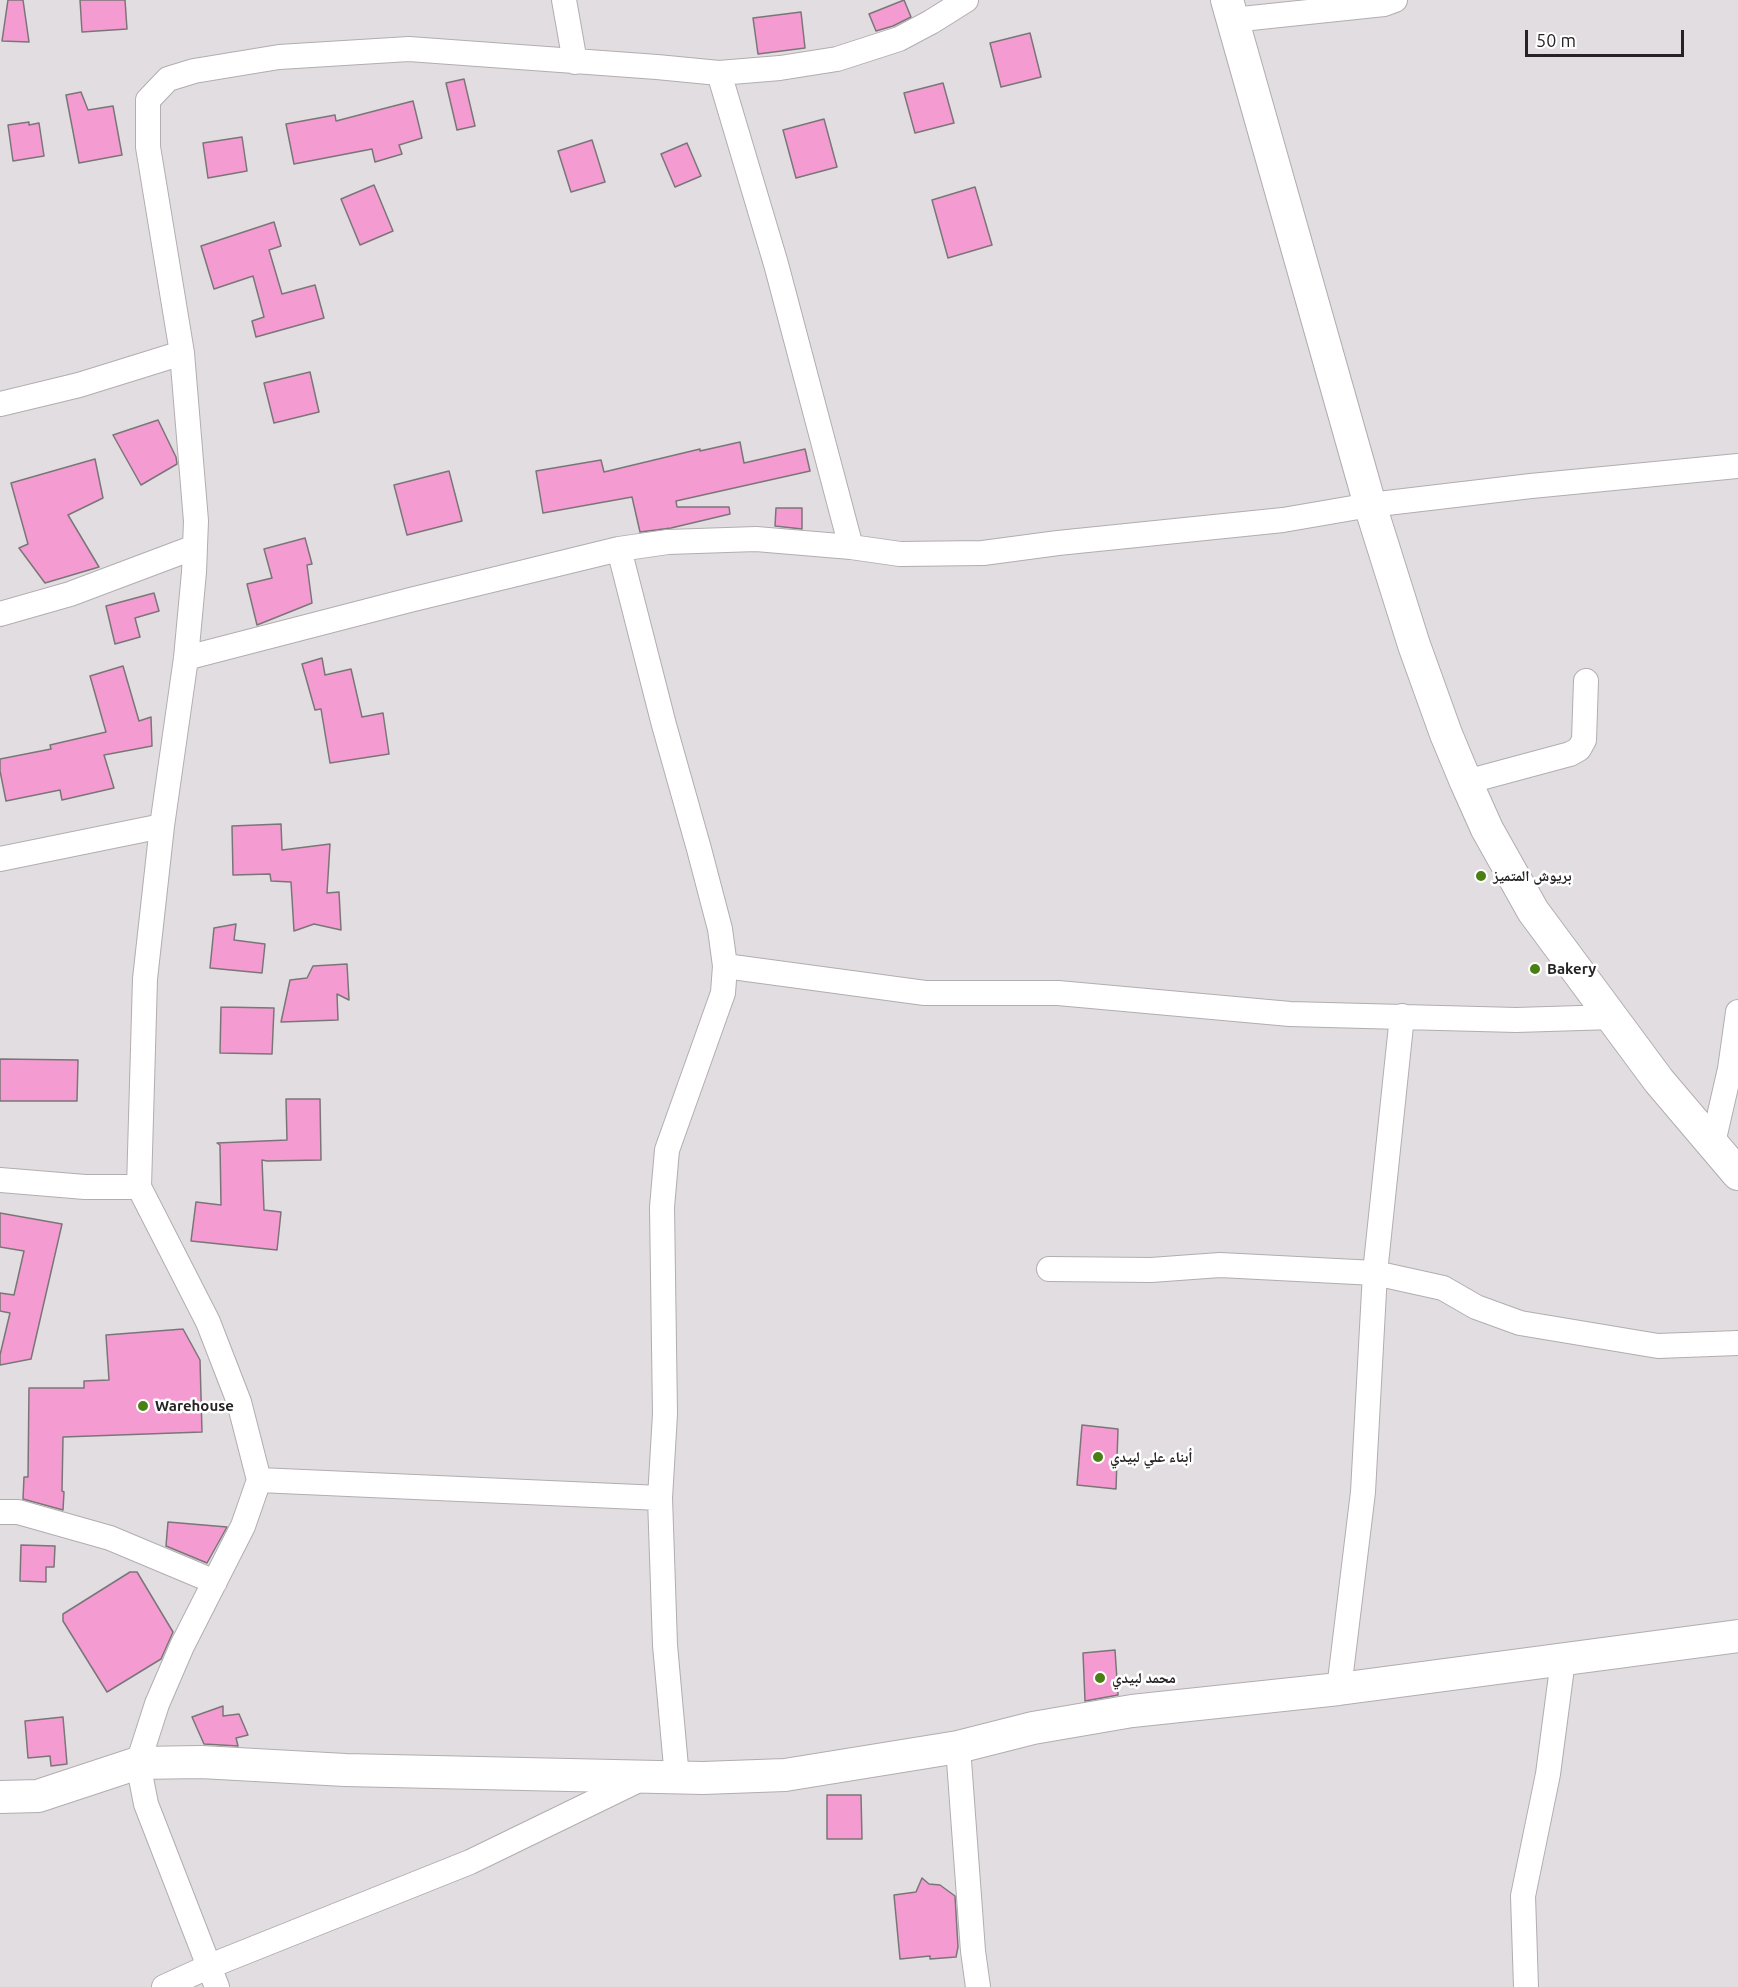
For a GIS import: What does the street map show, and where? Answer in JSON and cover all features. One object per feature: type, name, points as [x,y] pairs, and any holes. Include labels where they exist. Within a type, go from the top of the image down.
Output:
[{"type":"street","points":[[564,0],[575,62]]},
{"type":"street","points":[[214,1977],[146,1804],[138,1763],[157,1704],[182,1646],[243,1526],[259,1480],[239,1402],[208,1322],[140,1187],[145,979],[162,826],[186,658],[196,521],[182,353],[148,147],[148,100],[168,79],[194,71],[279,57],[409,49],[657,67],[719,74],[780,68],[837,59],[899,39],[932,22],[966,0]]},
{"type":"street","points":[[1395,0],[1384,4],[1230,10],[1370,505],[1414,645],[1446,734],[1487,829],[1533,911],[1659,1081],[1738,1174]]},
{"type":"street","points":[[719,74],[776,264],[851,547]]},
{"type":"street","points":[[0,404],[79,385],[182,353]]},
{"type":"street","points":[[186,658],[619,549],[668,542],[756,539],[851,547],[900,554],[982,553],[1283,520],[1370,505],[1531,486],[1738,466]]},
{"type":"street","points":[[0,615],[70,594],[195,547]]},
{"type":"street","points":[[619,549],[720,929],[725,966],[723,993],[667,1150],[662,1207],[665,1414],[660,1498],[665,1645],[677,1778]]},
{"type":"street","points":[[1466,782],[1570,754],[1579,749],[1584,740],[1586,681]]},
{"type":"street","points":[[0,858],[162,826]]},
{"type":"street","points":[[725,966],[925,993],[1058,993],[1290,1014],[1516,1020],[1613,1017]]},
{"type":"street","points":[[1713,1143],[1730,1069],[1738,1012]]},
{"type":"street","points":[[1339,1689],[1363,1492],[1375,1273],[1402,1016]]},
{"type":"street","points":[[0,1180],[85,1187],[140,1187]]},
{"type":"street","points":[[1049,1269],[1151,1270],[1220,1264],[1375,1273],[1443,1288],[1476,1307],[1520,1323],[1658,1346],[1738,1343]]},
{"type":"street","points":[[259,1480],[660,1498]]},
{"type":"street","points":[[0,1512],[18,1512],[110,1538],[215,1582]]},
{"type":"street","points":[[0,1797],[38,1796],[138,1763],[201,1762],[345,1770],[677,1778],[785,1775],[958,1747],[1033,1728],[1132,1711],[1339,1689],[1738,1636]]},
{"type":"street","points":[[1526,1987],[1523,1896],[1548,1774],[1563,1660]]},
{"type":"street","points":[[958,1747],[973,1951],[978,1987]]},
{"type":"street","points":[[164,1987],[214,1977],[470,1862],[646,1777]]},
{"type":"building","points":[[8,0],[23,0],[29,42],[2,41]]},
{"type":"building","points":[[80,0],[125,0],[127,29],[82,32]]},
{"type":"building","points":[[904,0],[911,17],[876,31],[869,14]]},
{"type":"building","points":[[801,12],[805,48],[758,54],[753,18]]},
{"type":"building","points":[[1030,33],[1041,77],[1001,87],[990,43]]},
{"type":"building","points":[[464,79],[475,126],[457,130],[446,83]]},
{"type":"building","points":[[943,83],[954,123],[915,133],[904,93]]},
{"type":"building","points":[[81,92],[88,110],[113,106],[122,155],[79,163],[66,95]]},
{"type":"building","points":[[413,101],[422,138],[399,145],[402,154],[375,162],[372,149],[294,164],[286,124],[335,115],[336,121]]},
{"type":"building","points":[[824,119],[837,167],[796,178],[783,130]]},
{"type":"building","points":[[29,122],[29,125],[39,123],[44,156],[13,161],[8,125]]},
{"type":"building","points":[[242,137],[247,171],[208,178],[203,143]]},
{"type":"building","points":[[592,140],[605,182],[571,192],[558,151]]},
{"type":"building","points":[[687,143],[701,176],[675,187],[661,154]]},
{"type":"building","points":[[374,185],[393,231],[360,245],[341,199]]},
{"type":"building","points":[[975,187],[992,245],[948,258],[932,200]]},
{"type":"building","points":[[274,222],[281,246],[269,250],[282,294],[315,285],[324,318],[256,337],[252,321],[264,317],[253,276],[214,289],[201,246]]},
{"type":"building","points":[[310,372],[319,412],[274,423],[264,383]]},
{"type":"building","points":[[158,420],[176,457],[177,464],[141,485],[113,435]]},
{"type":"building","points":[[740,442],[744,463],[805,449],[810,471],[676,501],[677,507],[729,507],[730,514],[671,528],[640,532],[632,497],[543,513],[536,471],[601,460],[604,472]]},
{"type":"building","points":[[95,459],[103,498],[68,515],[99,567],[45,583],[19,548],[28,544],[11,483]]},
{"type":"building","points":[[449,471],[462,521],[407,535],[394,485]]},
{"type":"building","points":[[776,508],[802,508],[802,529],[775,526]]},
{"type":"building","points":[[305,538],[312,564],[307,565],[312,603],[257,625],[247,584],[272,578],[264,549]]},
{"type":"building","points":[[154,593],[159,611],[135,618],[140,637],[115,644],[106,606]]},
{"type":"building","points":[[322,658],[325,675],[351,669],[362,717],[383,713],[389,754],[330,763],[321,709],[315,710],[302,664]]},
{"type":"building","points":[[123,666],[139,721],[151,717],[152,746],[104,755],[114,788],[62,800],[60,790],[6,801],[0,759],[51,749],[50,745],[106,732],[90,676]]},
{"type":"building","points":[[281,824],[282,850],[330,844],[327,893],[339,892],[341,930],[314,924],[294,931],[291,882],[271,881],[270,874],[233,875],[232,826]]},
{"type":"building","points":[[236,924],[234,940],[265,944],[262,973],[210,968],[214,928]]},
{"type":"building","points":[[347,964],[349,1000],[337,994],[338,1020],[281,1022],[290,980],[307,978],[313,966]]},
{"type":"building","points":[[221,1007],[274,1008],[272,1054],[220,1053]]},
{"type":"building","points":[[0,1059],[78,1060],[77,1101],[0,1101]]},
{"type":"building","points":[[286,1099],[320,1099],[321,1160],[262,1160],[264,1210],[281,1212],[277,1250],[191,1241],[196,1202],[221,1205],[220,1145],[217,1143],[287,1140]]},
{"type":"building","points":[[0,1213],[62,1224],[31,1359],[0,1365],[0,1355],[10,1313],[0,1311],[0,1293],[14,1295],[24,1251],[0,1247]]},
{"type":"building","points":[[183,1329],[200,1360],[202,1432],[63,1437],[63,1510],[23,1499],[24,1477],[28,1477],[29,1388],[84,1388],[84,1381],[109,1380],[106,1335]]},
{"type":"building","name":"أبناء علي لبيدي","points":[[1082,1425],[1118,1429],[1116,1489],[1077,1485]]},
{"type":"building","points":[[168,1522],[227,1527],[207,1563],[166,1546]]},
{"type":"building","points":[[21,1545],[55,1546],[54,1567],[46,1567],[46,1582],[20,1581]]},
{"type":"building","points":[[130,1572],[137,1572],[173,1632],[161,1659],[107,1692],[63,1621],[63,1614]]},
{"type":"building","name":"محمد لبيدي","points":[[1115,1650],[1118,1695],[1085,1701],[1083,1653]]},
{"type":"building","points":[[223,1706],[223,1716],[239,1714],[248,1735],[236,1738],[238,1746],[204,1744],[192,1717]]},
{"type":"building","points":[[63,1717],[67,1764],[51,1766],[50,1756],[28,1758],[25,1721]]},
{"type":"building","points":[[827,1795],[861,1795],[862,1839],[827,1839]]},
{"type":"building","points":[[922,1878],[929,1884],[940,1885],[955,1896],[958,1947],[956,1957],[930,1959],[930,1956],[900,1959],[894,1895],[916,1892]]},
{"type":"place","name":"بريوش المتميز","points":[[1481,876]]},
{"type":"place","name":"Bakery","points":[[1535,969]]},
{"type":"place","name":"Warehouse","points":[[143,1406]]},
{"type":"place","name":"أبناء علي لبيدي","points":[[1098,1457]]},
{"type":"place","name":"محمد لبيدي","points":[[1100,1678]]}]
